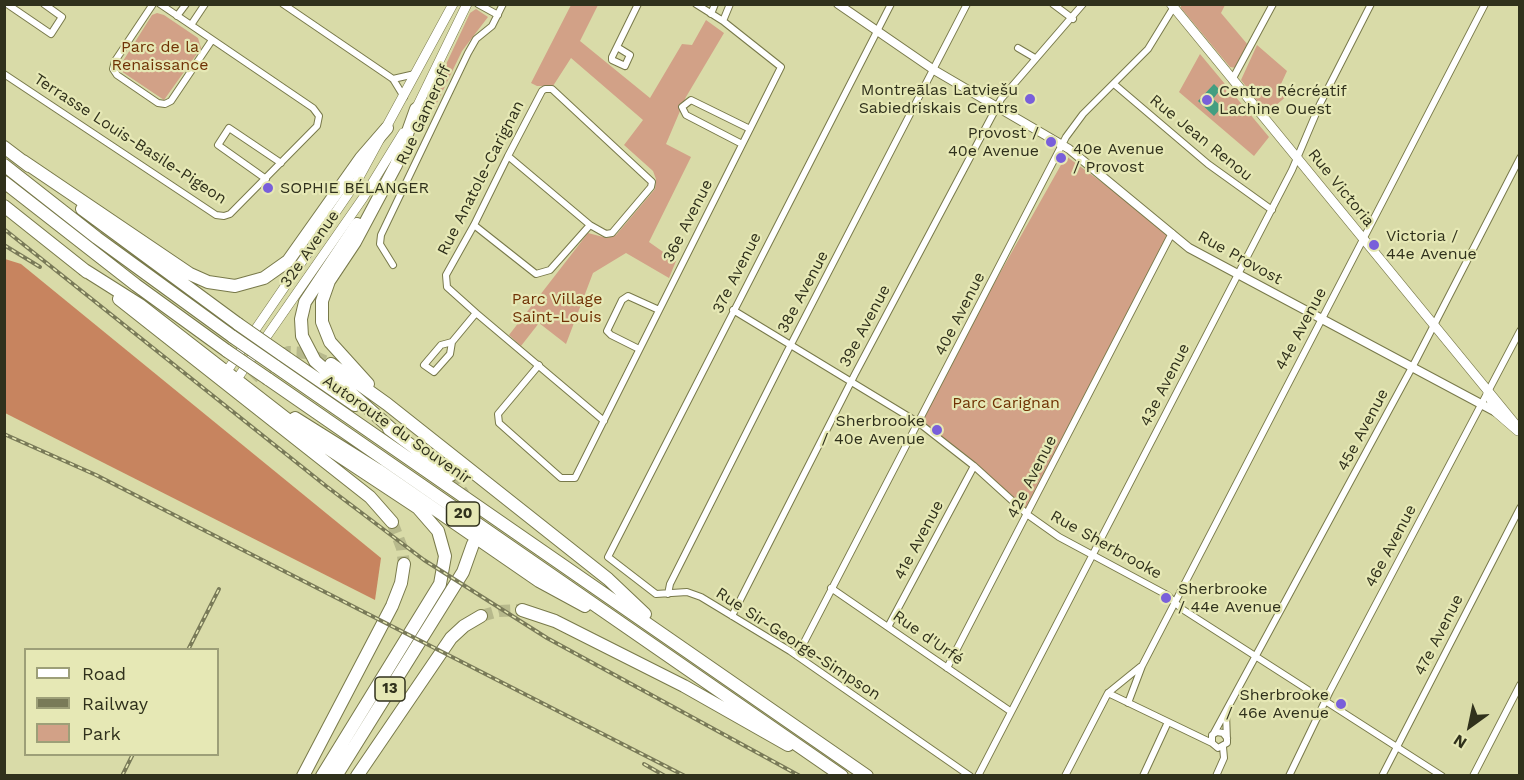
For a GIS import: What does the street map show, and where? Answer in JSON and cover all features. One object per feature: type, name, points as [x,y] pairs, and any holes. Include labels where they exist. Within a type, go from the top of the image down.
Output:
[{"type":"highway","points":[[387,404],[333,348],[325,333],[321,312],[329,281],[355,242],[392,174],[403,150],[416,109]]},
{"type":"highway","points":[[23,161],[190,274],[208,282],[236,286],[264,278],[288,261],[361,158],[387,128]]},
{"type":"highway","points":[[4,147],[144,257],[396,433],[450,475]]},
{"type":"highway","name":"Autoroute du Souvenir","points":[[4,165],[105,244],[233,338],[672,639],[867,776]]},
{"type":"highway","points":[[392,174],[308,296],[301,325],[305,345],[315,361],[396,433]]},
{"type":"highway","name":"Autoroute du Souvenir","points":[[4,182],[136,285],[227,351],[842,776]]},
{"type":"highway","points":[[4,206],[370,497],[392,522]]},
{"type":"highway","points":[[83,269],[140,305],[241,379],[267,402],[378,470],[540,580],[658,648]]},
{"type":"highway","points":[[331,364],[387,404],[608,579],[672,639]]},
{"type":"highway","name":"13","points":[[267,402],[306,434],[408,500],[430,518],[441,539],[445,560],[440,584],[429,604],[322,776]]},
{"type":"highway","name":"13","points":[[336,776],[466,565],[472,544]]},
{"type":"highway","points":[[303,776],[392,606],[401,583],[404,564]]},
{"type":"highway","points":[[522,610],[555,621],[676,682],[757,730],[826,764]]},
{"type":"highway","points":[[357,776],[451,638],[481,616]]},
{"type":"main road","name":"32e Avenue","points":[[241,379],[351,192],[453,4]]},
{"type":"main road","name":"32e Avenue","points":[[241,379],[363,198],[416,109],[467,4]]},
{"type":"main road","name":"Rue Victoria","points":[[1173,6],[1520,431]]},
{"type":"main road","name":"Rue Victoria","points":[[1488,391],[1496,412],[1520,431]]},
{"type":"street","points":[[7,4],[51,34],[62,17],[44,4]]},
{"type":"street","points":[[153,4],[115,61],[113,69],[117,75],[158,103],[165,104],[171,101],[212,40]]},
{"type":"street","name":"Terrasse Louis-Basile-Pigeon","points":[[4,74],[216,215],[224,216],[266,179],[317,126],[320,119],[318,114],[160,4]]},
{"type":"street","points":[[177,16],[186,4]]},
{"type":"street","points":[[191,25],[205,4]]},
{"type":"street","points":[[478,4],[498,15]]},
{"type":"street","name":"Rue Gameroff","points":[[393,265],[380,244],[381,235],[468,53],[476,39],[492,27],[503,4]]},
{"type":"street","points":[[617,47],[638,4]]},
{"type":"street","name":"36e Avenue","points":[[539,365],[498,414],[499,423],[561,478],[575,478],[781,67],[723,21],[696,4]]},
{"type":"street","points":[[711,14],[715,4]]},
{"type":"street","points":[[723,21],[730,4]]},
{"type":"street","name":"Rue Provost","points":[[838,4],[934,70],[1062,144],[1189,248],[1236,276],[1496,412]]},
{"type":"street","name":"37e Avenue","points":[[609,555],[891,4]]},
{"type":"street","name":"38e Avenue","points":[[668,594],[670,584],[790,345],[968,4]]},
{"type":"street","points":[[1053,4],[1073,19]]},
{"type":"street","name":"39e Avenue","points":[[732,616],[851,381],[997,106],[1035,58],[1073,19],[1083,4]]},
{"type":"street","points":[[1232,80],[1238,73],[1273,4]]},
{"type":"street","name":"43e Avenue","points":[[978,776],[1272,210],[1320,104],[1371,4]]},
{"type":"street","name":"44e Avenue","points":[[1128,703],[1142,666],[1485,4]]},
{"type":"street","points":[[283,5],[393,79],[404,98]]},
{"type":"street","name":"40e Avenue","points":[[797,656],[1062,144],[1080,117],[1148,49],[1173,6]]},
{"type":"street","points":[[1018,48],[1035,58]]},
{"type":"street","points":[[393,79],[416,74]]},
{"type":"street","name":"Rue Jean Renou","points":[[1114,84],[1208,164],[1272,210]]},
{"type":"street","name":"Rue Anatole-Carignan","points":[[590,225],[606,234],[612,233],[651,187],[652,182],[552,89],[542,91],[446,275],[446,282],[447,286],[476,313],[604,421]]},
{"type":"street","points":[[742,144],[686,116],[682,107],[691,100],[750,129]]},
{"type":"street","points":[[266,179],[218,145],[229,128],[280,163]]},
{"type":"street","points":[[474,225],[536,274],[550,270],[590,225],[508,156]]},
{"type":"street","name":"45e Avenue","points":[[1214,734],[1412,367],[1520,158]]},
{"type":"street","name":"42e Avenue","points":[[947,668],[1172,233]]},
{"type":"street","points":[[639,349],[611,335],[607,330],[622,300],[628,296],[658,310]]},
{"type":"street","name":"Rue Sherbrooke","points":[[733,310],[919,423],[974,466],[1028,515],[1093,556],[1167,595],[1442,776]]},
{"type":"street","points":[[452,342],[441,345],[424,365],[434,372],[450,354],[452,342],[476,313]]},
{"type":"street","name":"46e Avenue","points":[[1289,776],[1326,700],[1520,331]]},
{"type":"street","name":"41e Avenue","points":[[888,627],[974,466]]},
{"type":"street","name":"47e Avenue","points":[[1382,776],[1520,508]]},
{"type":"street","name":"Rue Sir-George-Simpson","points":[[609,555],[611,562],[652,592],[694,593],[732,616],[797,656],[970,776]]},
{"type":"street","name":"Rue d'Urfé","points":[[831,588],[1010,711]]},
{"type":"street","name":"44e Avenue","points":[[1065,776],[1108,693],[1142,666]]},
{"type":"street","points":[[1473,776],[1520,685]]},
{"type":"street","points":[[1108,693],[1212,743],[1215,747],[1223,747]]},
{"type":"street","points":[[1216,776],[1224,758],[1223,747],[1227,738],[1226,712]]},
{"type":"street","points":[[1143,776],[1168,722]]},
{"type":"street","points":[[1212,743],[1214,734],[1220,732],[1227,738]]},
{"type":"green space","points":[[1181,4],[1225,5],[1221,13],[1248,45],[1236,68],[1230,67],[1181,8]]},
{"type":"green space","name":"Parc Village Saint-Louis","points":[[571,5],[598,5],[580,41],[650,98],[682,44],[692,45],[706,20],[724,33],[686,97],[666,144],[691,157],[649,242],[676,261],[669,278],[626,253],[593,273],[566,344],[539,323],[521,346],[509,335],[588,233],[607,238],[616,235],[655,189],[656,179],[653,171],[624,145],[643,120],[571,58],[553,86],[537,86],[531,83]]},
{"type":"green space","points":[[476,9],[488,17],[462,51],[435,107],[428,103],[470,13]]},
{"type":"green space","name":"Parc de la Renaissance","points":[[157,13],[164,15],[198,38],[201,48],[164,100],[118,69],[152,15]]},
{"type":"green space","points":[[1257,45],[1287,71],[1281,84],[1289,94],[1267,113],[1241,80]]},
{"type":"green space","points":[[1200,54],[1269,137],[1254,156],[1179,92]]},
{"type":"green space","name":"Parc Carignan","points":[[1066,156],[1171,233],[1028,514],[917,420]]},
{"type":"shaded area","name":"Centre Récréatif Lachine Ouest","points":[[1214,84],[1220,90],[1213,99],[1222,107],[1214,116],[1198,101]]},
{"type":"shaded area","points":[[5,259],[21,264],[381,558],[375,600],[5,413]]},
{"type":"tunnel","points":[[252,378],[270,359],[289,352],[307,353],[331,364]]},
{"type":"tunnel","points":[[451,475],[463,493],[473,525]]},
{"type":"tunnel","points":[[392,522],[402,548],[404,564]]},
{"type":"tunnel","points":[[481,616],[499,611],[522,610]]},
{"type":"railway","points":[[4,229],[326,486],[424,560],[547,638],[800,776]]},
{"type":"railway","points":[[4,245],[40,267]]},
{"type":"railway","points":[[4,434],[96,475],[685,776]]},
{"type":"railway","points":[[189,648],[219,589]]},
{"type":"railway","points":[[122,776],[132,756]]},
{"type":"railway","points":[[644,764],[665,776]]},
{"type":"place","name":"Montreālas Latviešu Sabiedriskais Centrs","points":[[1030,99]]},
{"type":"place","name":"Centre Récréatif Lachine Ouest","points":[[1207,100]]},
{"type":"place","name":"Provost / 40e Avenue","points":[[1051,142]]},
{"type":"place","name":"40e Avenue / Provost","points":[[1061,158]]},
{"type":"place","name":"SOPHIE BÉLANGER","points":[[268,188]]},
{"type":"place","name":"Victoria / 44e Avenue","points":[[1374,245]]},
{"type":"place","name":"Sherbrooke / 40e Avenue","points":[[937,430]]},
{"type":"place","name":"Sherbrooke / 44e Avenue","points":[[1166,598]]},
{"type":"place","name":"Sherbrooke / 46e Avenue","points":[[1341,704]]}]
